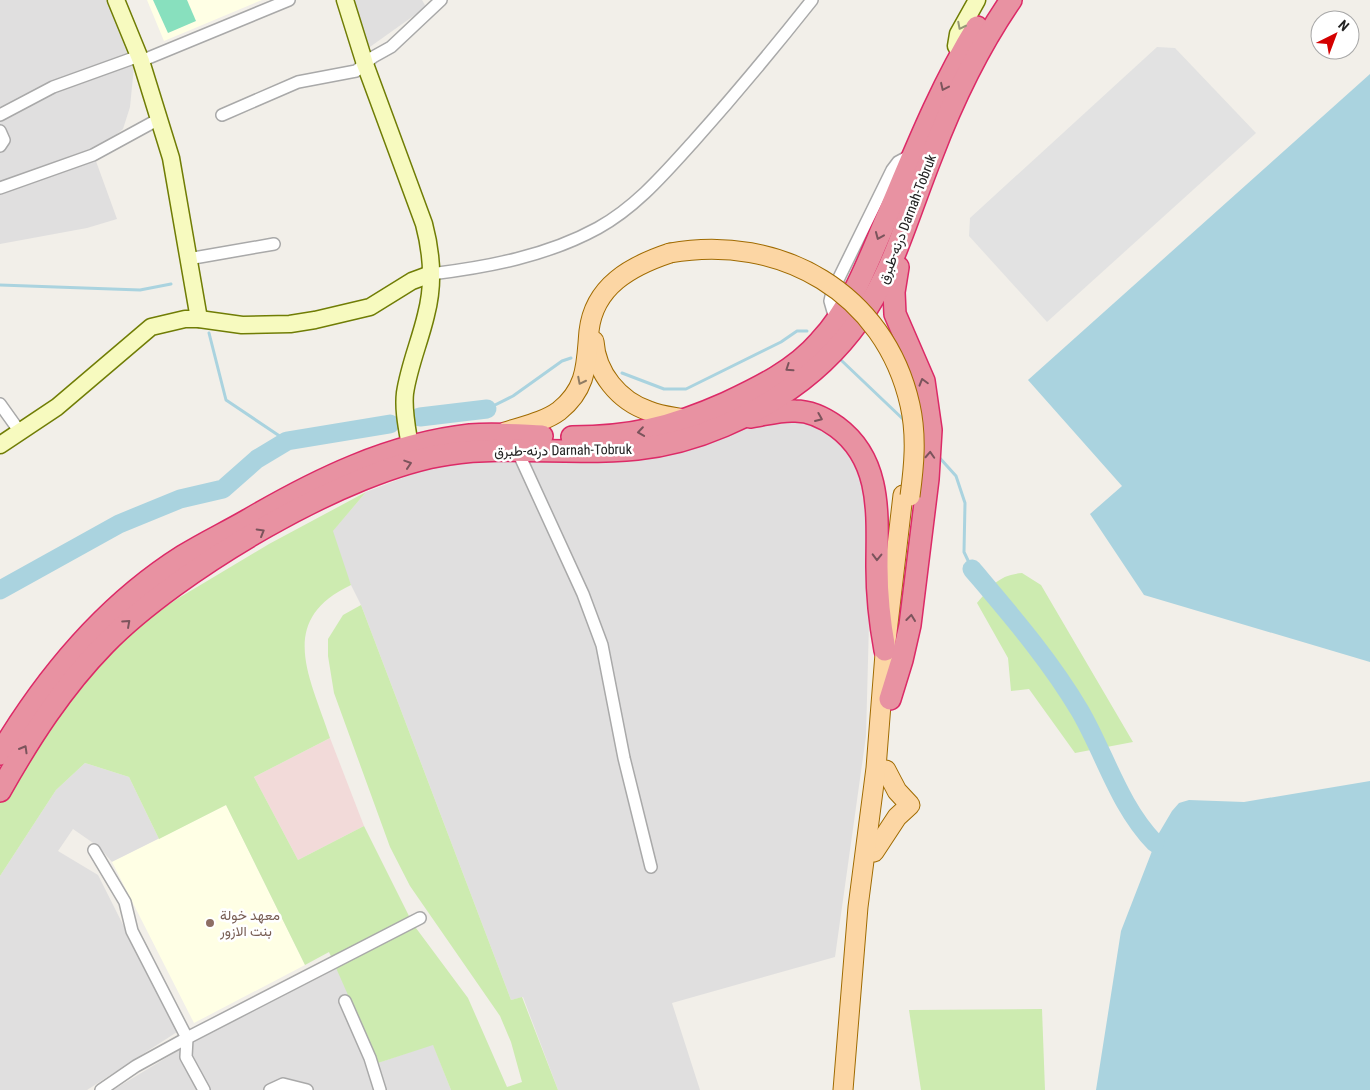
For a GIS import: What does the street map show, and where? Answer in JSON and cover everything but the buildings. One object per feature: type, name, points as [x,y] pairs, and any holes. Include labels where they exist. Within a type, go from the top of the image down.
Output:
[{"type":"highway","name":"درنه-طبرق Darnah-Tobruk","points":[[0,754],[37,697],[77,648],[110,614],[182,557],[289,496],[361,463],[410,446],[471,435],[605,436],[654,430],[688,420],[750,391],[801,360],[836,322],[857,285],[961,54],[995,0]]},
{"type":"highway","name":"درنه-طبرق Darnah-Tobruk","points":[[0,791],[31,737],[76,676],[125,625],[190,575],[294,513],[392,469],[448,454],[517,450],[637,449],[708,433],[738,419],[799,382],[838,346],[877,295],[902,237],[930,159],[954,103],[980,49],[1011,0]]},
{"type":"highway","points":[[890,699],[910,625],[928,479],[931,430],[924,381],[899,325],[895,309],[894,292],[902,237]]},
{"type":"highway","points":[[738,419],[795,411],[806,413],[835,426],[859,449],[870,469],[875,491],[878,520],[880,621],[885,650]]},
{"type":"main road","points":[[497,434],[536,422],[559,410],[575,392],[586,370],[591,321],[603,293],[628,270],[670,257],[723,255],[758,260],[807,278],[848,310],[879,348],[899,392],[907,440],[906,496],[893,642],[886,770],[864,909],[851,1090]]},
{"type":"main road","points":[[670,257],[639,272],[612,292],[598,316],[595,344],[600,368],[626,398],[649,411],[688,420]]},
{"type":"main road","points":[[843,1090],[858,906],[876,768],[885,650],[906,496]]},
{"type":"main road","points":[[874,852],[897,817],[910,805],[897,791],[886,770]]},
{"type":"street","points":[[116,0],[140,59],[171,158],[199,319]]},
{"type":"street","points":[[0,115],[54,87],[140,59],[288,0]]},
{"type":"street","points":[[345,0],[365,64],[424,224],[429,247],[431,281],[426,316],[405,394],[405,412],[410,446]]},
{"type":"street","points":[[222,116],[291,84],[350,74],[391,47],[441,0]]},
{"type":"street","points":[[0,445],[70,396],[142,333],[162,324],[199,319],[242,325],[290,324],[370,308],[406,285],[431,281],[529,256],[598,228],[623,212],[663,175],[722,110],[812,0]]},
{"type":"street","points":[[961,54],[956,46],[958,34],[977,0]]},
{"type":"street","points":[[0,188],[93,155],[159,119]]},
{"type":"street","points":[[0,131],[4,140],[0,146]]},
{"type":"street","points":[[188,259],[274,244]]},
{"type":"street","points":[[0,404],[20,432]]},
{"type":"street","points":[[517,450],[583,594],[602,645],[624,758],[651,867]]},
{"type":"street","points":[[94,850],[125,902],[132,932],[187,1038],[186,1056],[204,1090]]},
{"type":"street","points":[[101,1090],[136,1066],[187,1038],[420,918]]},
{"type":"street","points":[[345,1001],[370,1058],[380,1090]]},
{"type":"street","points":[[270,1090],[283,1084],[307,1090]]},
{"type":"shaded area","points":[[0,0],[111,0],[122,23],[134,66],[130,107],[123,129],[93,153],[117,219],[87,228],[0,244]]},
{"type":"shaded area","points":[[147,0],[262,0],[164,41]]},
{"type":"shaded area","points":[[350,0],[422,0],[426,7],[367,49]]},
{"type":"shaded area","points":[[1157,47],[1175,48],[1256,133],[1047,322],[969,236],[970,218]]},
{"type":"shaded area","points":[[775,418],[825,426],[867,469],[872,510],[866,736],[835,957],[672,1003],[700,1090],[558,1090],[523,997],[511,1000],[361,605],[330,534],[366,492],[444,462]]},
{"type":"shaded area","points":[[330,738],[364,826],[298,860],[254,777]]},
{"type":"shaded area","points":[[85,763],[129,777],[159,839],[112,862],[99,847],[73,829],[58,851],[98,875],[177,1032],[87,1090],[0,1090],[0,876],[56,790]]},
{"type":"shaded area","points":[[226,805],[305,965],[194,1023],[112,862]]},
{"type":"shaded area","points":[[337,967],[378,1063],[433,1044],[451,1090],[113,1090],[189,1044]]},
{"type":"green space","points":[[153,0],[187,0],[196,21],[168,33]]},
{"type":"green space","points":[[366,492],[333,531],[351,585],[327,599],[313,616],[306,633],[305,652],[308,673],[330,738],[254,777],[298,860],[364,826],[413,924],[468,998],[507,1087],[522,1082],[511,1042],[500,1016],[410,886],[390,847],[334,693],[328,656],[328,639],[343,615],[361,605],[511,1000],[522,997],[558,1090],[451,1090],[433,1045],[378,1063],[329,952],[305,965],[226,805],[159,839],[129,777],[85,763],[56,790],[0,876],[0,799],[76,683],[133,629],[177,599],[269,544]]},
{"type":"green space","points":[[1022,573],[1041,585],[1133,742],[1075,753],[1029,689],[1011,691],[1008,658],[977,603],[996,582],[1007,576]]},
{"type":"green space","points":[[1042,1009],[1045,1090],[921,1090],[909,1010]]},
{"type":"water","points":[[1370,74],[1370,662],[1144,595],[1090,514],[1122,486],[1028,380]]},
{"type":"water","points":[[1370,781],[1370,1090],[1096,1090],[1121,931],[1159,833],[1179,803],[1189,800],[1244,802]]},
{"type":"waterway","points":[[0,285],[140,290],[171,284]]},
{"type":"waterway","points":[[622,373],[664,389],[686,389],[781,342],[797,331],[807,331]]},
{"type":"waterway","points":[[209,333],[226,400],[287,441]]},
{"type":"waterway","points":[[487,409],[513,396],[562,361],[571,358]]},
{"type":"waterway","points":[[842,361],[905,421]]},
{"type":"waterway","points":[[420,417],[487,409]]},
{"type":"waterway","points":[[0,590],[119,524],[180,499],[223,489],[257,459],[287,441],[390,424]]},
{"type":"waterway","points":[[938,456],[956,476],[965,503],[964,552],[972,569]]},
{"type":"waterway","points":[[972,569],[1056,674],[1080,711],[1122,796],[1142,828],[1155,843]]},
{"type":"place","name":"معهد خولة بنت الازور","points":[[210,923]]}]
